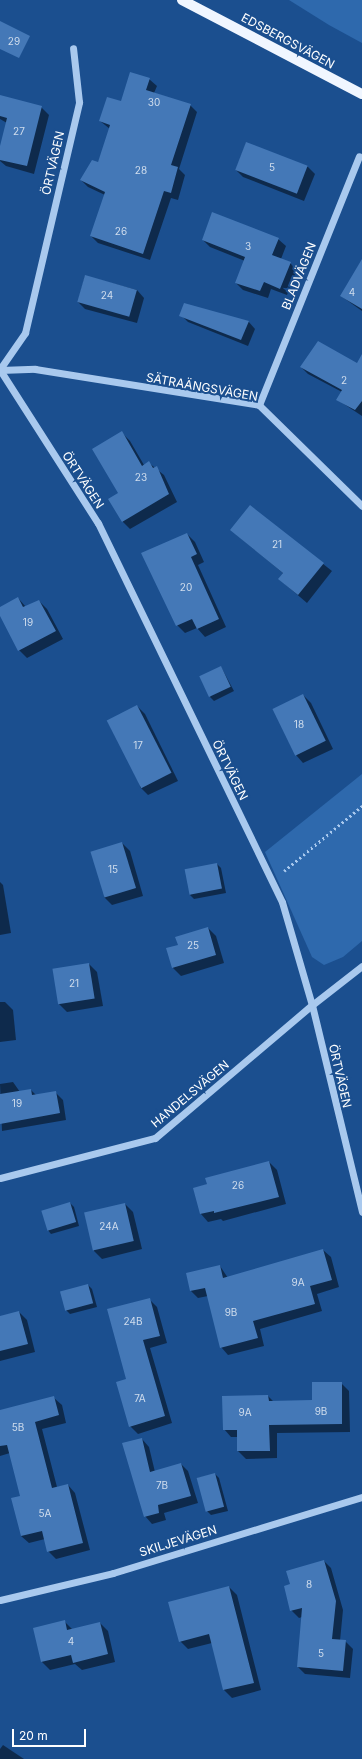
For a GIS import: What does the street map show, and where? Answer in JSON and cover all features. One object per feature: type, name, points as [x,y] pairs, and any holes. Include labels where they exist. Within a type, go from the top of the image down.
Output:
[{"type":"main road","name":"EDSBERGSVÄGEN","points":[[182,0],[362,94]]},
{"type":"street","name":"ÖRTVÄGEN","points":[[73,48],[79,102],[25,333],[0,370],[98,523],[282,902],[312,1004],[362,1212]]},
{"type":"street","name":"BLADVÄGEN","points":[[259,405],[359,156]]},
{"type":"street","name":"SÄTRAÄNGSVÄGEN","points":[[0,370],[35,368],[259,405],[362,506]]},
{"type":"street","name":"HANDELSVÄGEN","points":[[0,1178],[155,1138],[312,1004],[362,966]]},
{"type":"street","name":"SKILJEVÄGEN","points":[[0,1600],[113,1573],[362,1497]]},
{"type":"path","points":[[272,882],[362,806]]},
{"type":"shaded area","points":[[289,0],[362,0],[362,43],[329,25]]},
{"type":"shaded area","points":[[362,774],[362,941],[343,957],[324,965],[312,957],[265,852]]},
{"type":"building","points":[[0,21],[30,36],[19,58],[0,49]]},
{"type":"building","points":[[130,72],[150,78],[146,90],[191,104],[171,165],[178,167],[171,193],[164,191],[143,254],[90,236],[105,192],[80,180],[92,160],[98,162],[110,125],[99,121],[107,97],[121,101]]},
{"type":"building","points":[[0,95],[42,106],[27,166],[0,160],[0,146],[7,118],[0,116]]},
{"type":"building","points":[[246,142],[308,166],[297,194],[235,170]]},
{"type":"building","points":[[212,212],[279,238],[272,255],[291,262],[280,289],[264,282],[260,291],[235,283],[245,257],[202,240]]},
{"type":"building","points":[[362,259],[362,309],[340,296]]},
{"type":"building","points":[[85,275],[137,290],[129,317],[77,302]]},
{"type":"building","points":[[184,303],[249,321],[241,340],[179,316]]},
{"type":"building","points":[[318,341],[357,363],[362,354],[362,401],[355,410],[336,400],[342,390],[300,367]]},
{"type":"building","points":[[122,431],[142,466],[149,461],[153,468],[157,466],[169,494],[122,522],[108,499],[118,493],[92,449]]},
{"type":"building","points":[[250,505],[324,563],[298,595],[278,579],[283,573],[230,530]]},
{"type":"building","points":[[187,533],[197,554],[191,557],[219,619],[197,629],[192,619],[176,626],[141,553]]},
{"type":"building","points":[[18,597],[23,607],[39,600],[56,631],[18,651],[0,616],[0,607]]},
{"type":"building","points":[[221,666],[231,687],[209,697],[199,676]]},
{"type":"building","points":[[303,694],[326,741],[295,756],[272,709]]},
{"type":"building","points":[[137,705],[172,773],[141,788],[107,720]]},
{"type":"building","points":[[122,842],[136,888],[104,898],[90,852]]},
{"type":"building","points":[[217,863],[222,889],[190,895],[185,869]]},
{"type":"building","points":[[208,927],[216,955],[172,968],[166,948],[178,945],[175,937]]},
{"type":"building","points":[[89,963],[95,999],[58,1004],[52,969]]},
{"type":"building","points":[[31,1089],[32,1095],[56,1091],[60,1113],[0,1124],[0,1094]]},
{"type":"building","points":[[269,1161],[279,1197],[214,1213],[214,1211],[200,1214],[193,1188],[207,1184],[205,1178]]},
{"type":"building","points":[[70,1202],[76,1222],[47,1231],[41,1211]]},
{"type":"building","points":[[125,1203],[134,1241],[93,1250],[84,1212]]},
{"type":"building","points":[[323,1249],[332,1280],[310,1286],[315,1304],[253,1321],[258,1338],[220,1348],[205,1288],[190,1291],[186,1273],[220,1265],[223,1278]]},
{"type":"building","points":[[88,1284],[93,1303],[65,1311],[60,1292]]},
{"type":"building","points":[[150,1298],[160,1336],[143,1340],[165,1416],[129,1427],[116,1382],[126,1379],[107,1309]]},
{"type":"building","points":[[19,1311],[28,1344],[0,1351],[0,1316]]},
{"type":"building","points":[[312,1382],[342,1382],[342,1424],[269,1425],[270,1451],[237,1451],[237,1430],[223,1430],[222,1396],[268,1395],[269,1401],[312,1400]]},
{"type":"building","points":[[54,1396],[59,1415],[35,1422],[52,1488],[68,1484],[83,1543],[47,1552],[42,1531],[21,1536],[11,1498],[20,1496],[7,1445],[0,1446],[0,1410]]},
{"type":"building","points":[[142,1438],[150,1472],[181,1463],[191,1496],[158,1505],[159,1513],[144,1517],[122,1443]]},
{"type":"building","points":[[215,1473],[224,1507],[206,1512],[197,1478]]},
{"type":"building","points":[[324,1560],[336,1601],[332,1639],[346,1640],[343,1671],[297,1667],[302,1608],[290,1611],[284,1586],[290,1584],[286,1571]]},
{"type":"building","points":[[229,1586],[254,1683],[223,1690],[209,1634],[179,1642],[168,1602]]},
{"type":"building","points":[[65,1620],[67,1630],[100,1622],[108,1654],[73,1663],[71,1655],[41,1662],[33,1628]]}]
